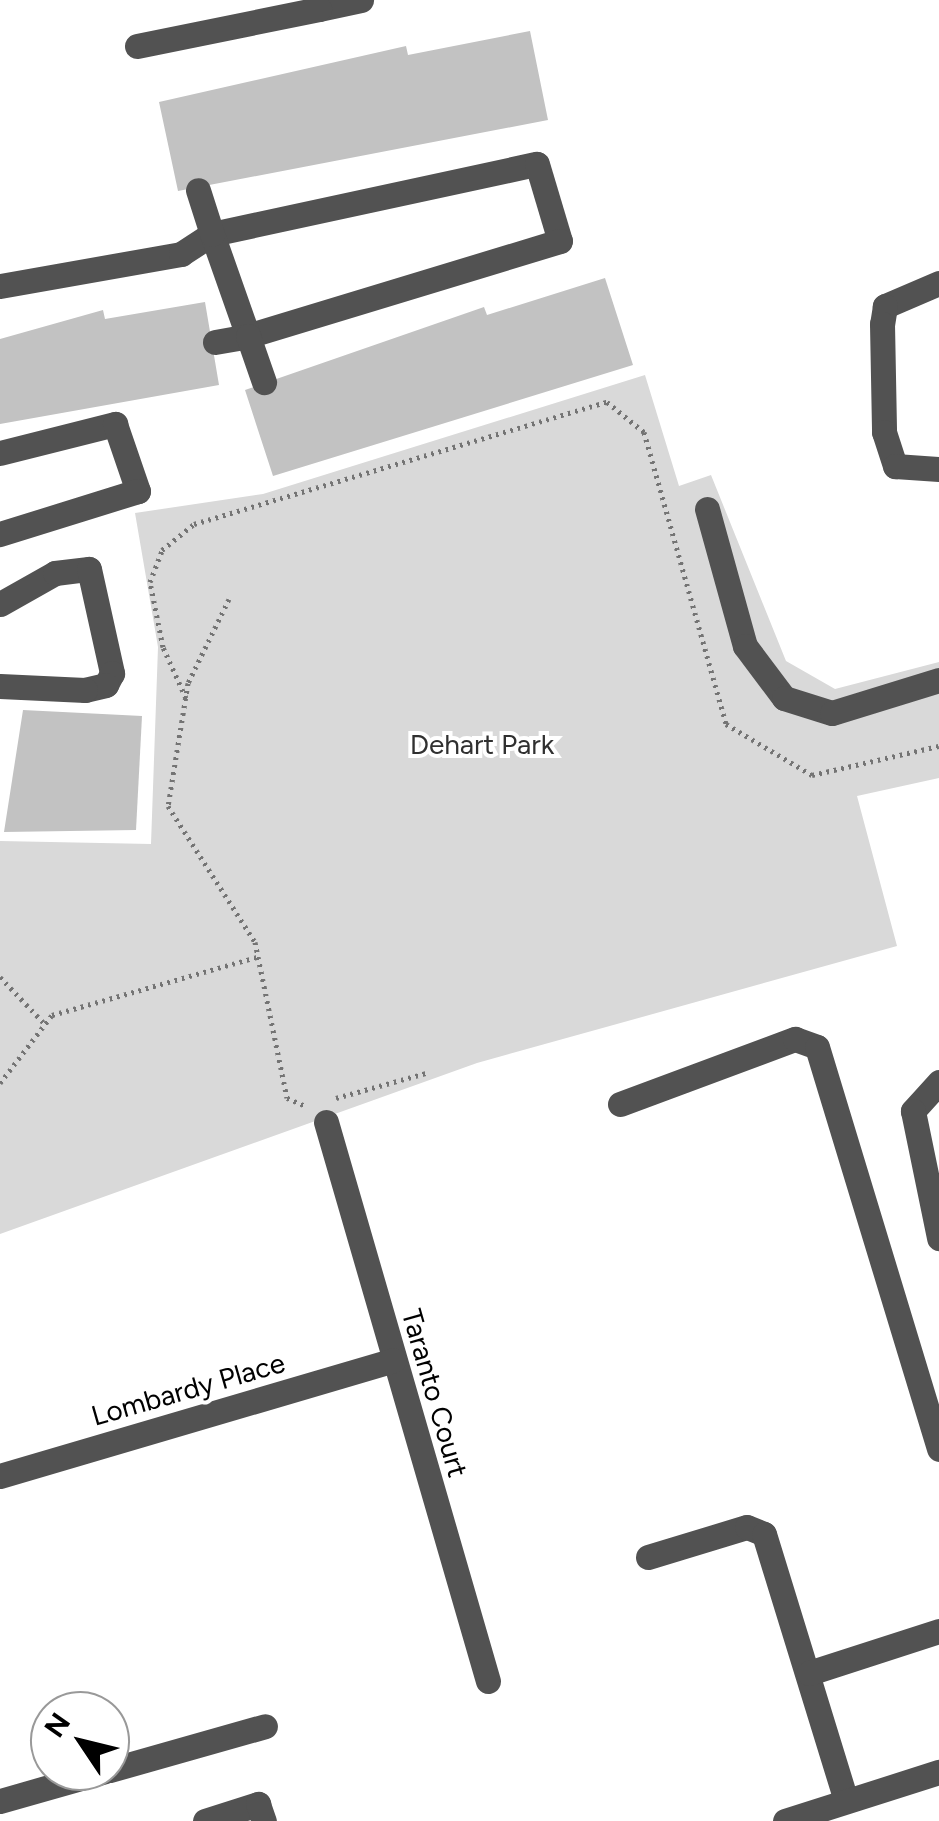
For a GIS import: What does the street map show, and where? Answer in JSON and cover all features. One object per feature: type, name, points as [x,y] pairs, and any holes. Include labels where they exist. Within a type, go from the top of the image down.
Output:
[{"type":"street","points":[[138,46],[317,4],[361,0]]},
{"type":"street","points":[[0,286],[182,254],[212,234],[537,164],[560,241],[248,336],[215,342]]},
{"type":"street","points":[[198,190],[264,382]]},
{"type":"street","points":[[933,470],[895,466],[884,432],[886,306],[939,283]]},
{"type":"street","points":[[0,453],[115,424],[138,491],[0,534]]},
{"type":"street","points":[[707,509],[745,646],[784,698],[832,713],[939,680]]},
{"type":"street","points":[[0,604],[55,573],[89,570],[112,673],[106,685],[86,690],[0,686]]},
{"type":"street","points":[[620,1104],[795,1039],[817,1046],[939,1449]]},
{"type":"street","points":[[939,1082],[913,1111],[939,1238]]},
{"type":"street","name":"Taranto Court","points":[[326,1122],[488,1681]]},
{"type":"street","name":"Lombardy Place","points":[[0,1476],[393,1360]]},
{"type":"street","points":[[648,1556],[746,1527],[764,1534],[846,1802]]},
{"type":"street","points":[[809,1674],[939,1631]]},
{"type":"street","points":[[130,1764],[265,1726]]},
{"type":"street","points":[[802,1819],[939,1772]]},
{"type":"street","points":[[0,1801],[35,1791]]},
{"type":"street","points":[[206,1821],[258,1804],[264,1821]]},
{"type":"path","points":[[186,698],[163,647],[150,582],[162,550],[194,524],[607,402],[644,432],[726,724],[812,775],[939,746]]},
{"type":"path","points":[[228,599],[186,698],[168,806],[261,956],[286,1098],[302,1107],[426,1073]]},
{"type":"path","points":[[0,1084],[44,1023],[261,956]]},
{"type":"path","points":[[0,977],[44,1023]]},
{"type":"green space","name":"Dehart Park","points":[[645,375],[679,486],[711,475],[786,661],[835,689],[939,662],[939,778],[857,796],[897,946],[477,1063],[0,1234],[0,841],[151,844],[158,647],[135,513],[263,494]]},
{"type":"building","points":[[530,31],[548,120],[178,191],[159,102],[406,46],[408,55]]},
{"type":"building","points":[[605,278],[633,365],[273,476],[245,390],[484,307],[487,315]]},
{"type":"building","points":[[205,302],[219,385],[0,424],[0,339],[103,310],[105,319]]},
{"type":"building","points":[[23,710],[142,716],[136,830],[4,832]]}]
